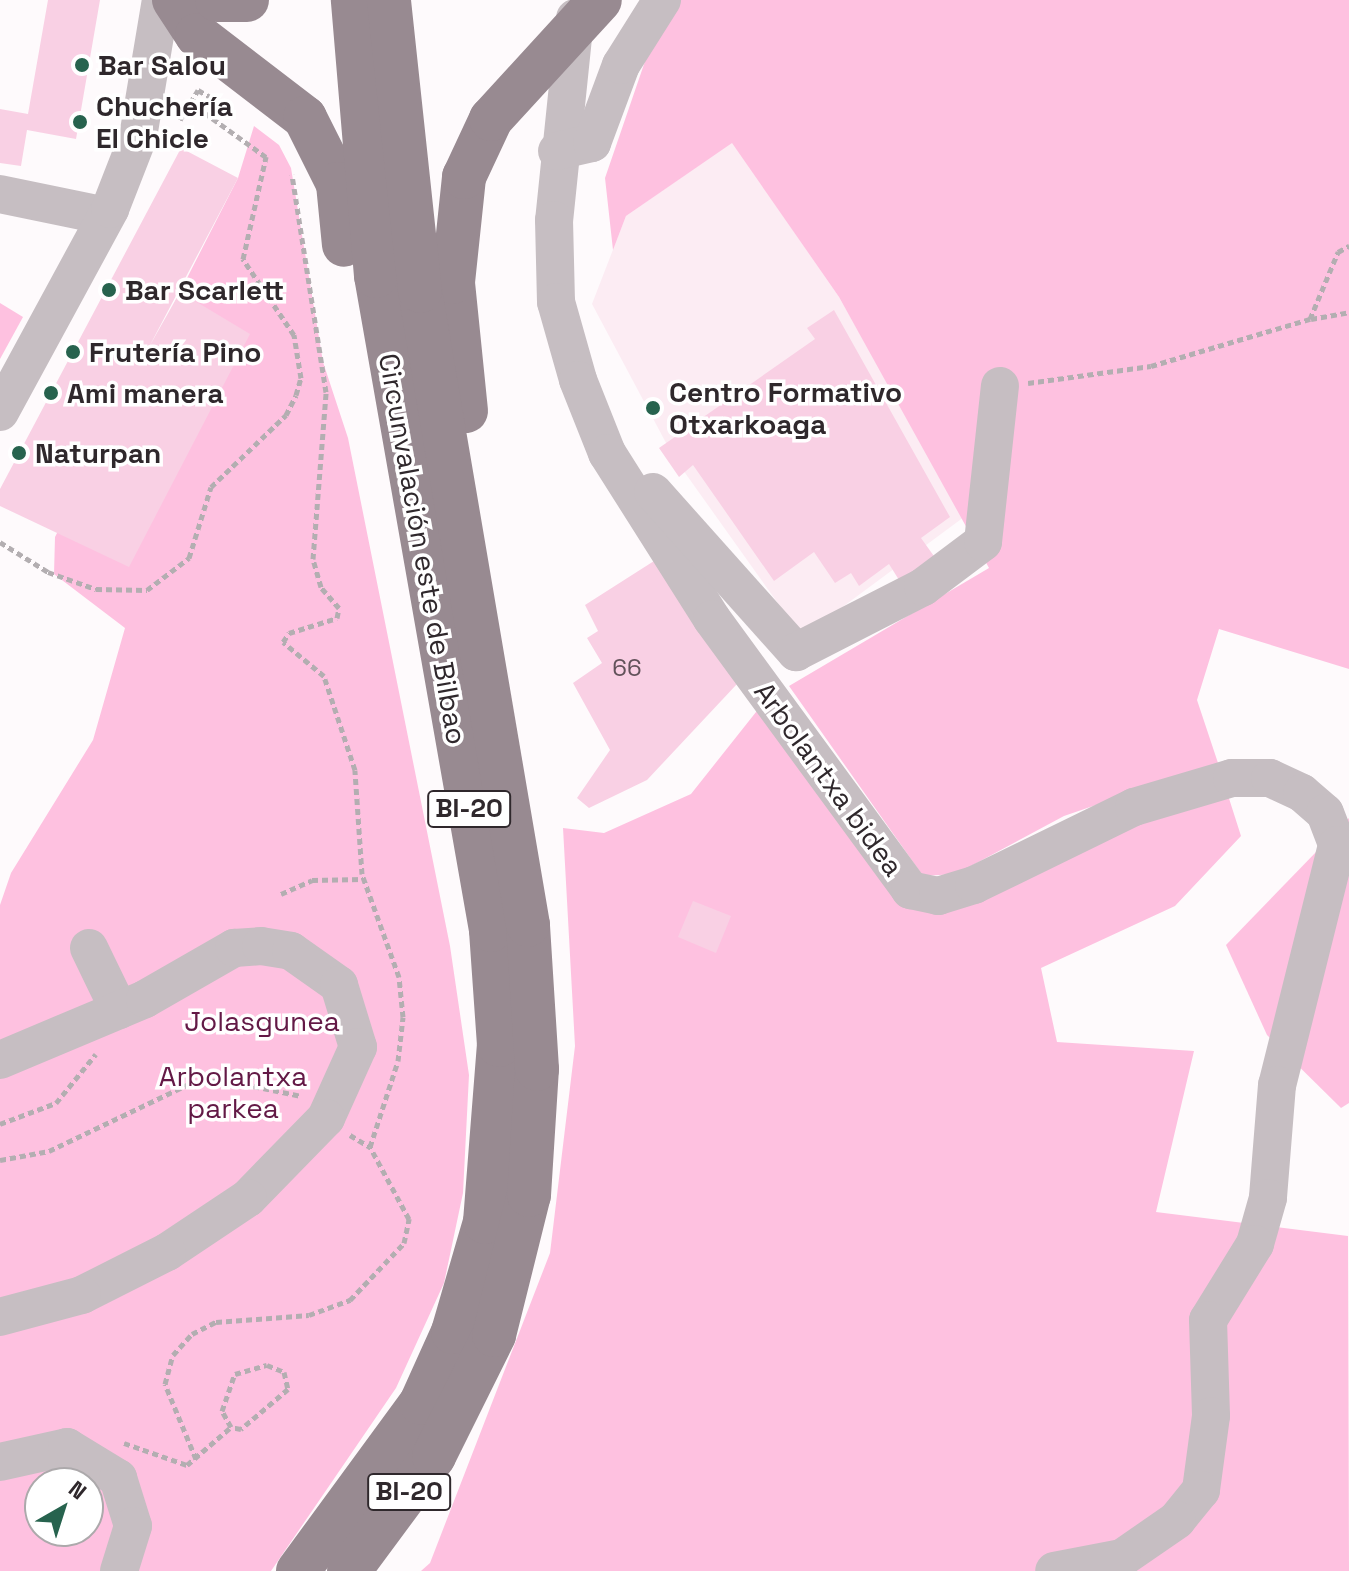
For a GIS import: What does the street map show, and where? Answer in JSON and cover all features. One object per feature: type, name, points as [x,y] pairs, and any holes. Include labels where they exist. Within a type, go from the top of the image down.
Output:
[{"type":"main road","points":[[174,0],[197,35],[305,118],[338,184],[349,282],[420,637],[458,751]]},
{"type":"main road","points":[[217,0],[247,0]]},
{"type":"main road","name":"Circunvalación este de Bilbao","points":[[298,1571],[421,1403],[472,1282],[485,1222],[498,1031],[491,930],[376,276],[353,0]]},
{"type":"main road","name":"Circunvalación este de Bilbao","points":[[349,1571],[462,1407],[508,1292],[529,1195],[534,980],[420,291],[389,0]]},
{"type":"main road","points":[[501,768],[453,282],[454,221],[464,177],[491,119],[589,8]]},
{"type":"street","points":[[146,0],[153,65]]},
{"type":"street","points":[[0,412],[106,216],[138,137],[153,65],[161,0]]},
{"type":"street","points":[[557,151],[592,143],[621,65],[662,0]]},
{"type":"street","name":"Arbolantxa bidea","points":[[589,8],[557,151],[556,302],[607,453],[712,619],[910,890],[938,896],[974,885],[1134,807],[1232,778],[1270,778],[1325,813],[1337,845],[1277,1085],[1268,1198],[1255,1244],[1208,1320],[1211,1416],[1201,1490],[1177,1520],[1122,1558],[1054,1571]]},
{"type":"street","points":[[153,65],[187,48],[226,55]]},
{"type":"street","points":[[0,194],[106,216]]},
{"type":"street","points":[[607,453],[660,499],[796,652],[923,587],[983,542],[1000,386]]},
{"type":"street","points":[[0,1060],[119,1010],[234,948],[261,946],[317,964],[339,985],[358,1047],[326,1118],[248,1198],[167,1252],[82,1295],[0,1317]]},
{"type":"street","points":[[89,948],[119,1010]]},
{"type":"street","points":[[0,1462],[67,1447],[118,1478],[133,1526],[119,1571]]},
{"type":"path","points":[[180,120],[198,90],[241,117]]},
{"type":"path","points":[[0,542],[48,572],[96,589],[147,590],[189,558],[211,487],[286,415],[296,395],[301,378],[294,335],[243,259],[266,157],[191,103]]},
{"type":"path","points":[[196,1459],[165,1384],[173,1355],[192,1334],[216,1322],[330,1310],[371,1281],[404,1243],[406,1202],[370,1147],[398,1061],[399,977],[363,879],[351,757],[324,676],[283,642],[289,633],[337,618],[339,608],[321,587],[313,559],[326,392],[291,168]]},
{"type":"path","points":[[1310,319],[1338,252],[1349,246]]},
{"type":"path","points":[[1000,386],[1151,366],[1310,319],[1349,312]]},
{"type":"path","points":[[281,894],[312,880],[363,879]]},
{"type":"path","points":[[0,1124],[56,1103],[92,1063],[119,1010]]},
{"type":"path","points":[[0,1160],[49,1151],[189,1084],[224,1080],[305,1097],[313,1107]]},
{"type":"path","points":[[267,1365],[284,1372],[288,1389],[241,1429],[231,1427],[222,1411],[235,1374],[267,1365]]},
{"type":"path","points":[[126,1454],[115,1444],[133,1442],[187,1465],[231,1427]]},
{"type":"shaded area","points":[[732,142],[839,297],[964,517],[802,637],[673,456],[592,304],[626,216]]},
{"type":"green space","points":[[666,0],[1349,0],[1349,669],[1219,629],[1197,700],[1218,763],[1064,816],[956,874],[923,876],[789,686],[989,568],[839,297],[732,143],[626,216],[613,250],[605,178]]},
{"type":"green space","name":"Arbolantxa parkea","points":[[254,126],[279,145],[291,168],[323,362],[348,438],[450,946],[469,1075],[463,1193],[444,1283],[396,1388],[271,1571],[0,1571],[0,905],[11,873],[93,740],[125,628],[54,574],[55,537],[238,178]]},
{"type":"green space","points":[[0,303],[23,317],[0,359]]},
{"type":"green space","points":[[760,707],[908,900],[1226,789],[1241,836],[1175,906],[1041,968],[1057,1042],[1194,1051],[1156,1212],[1348,1236],[1349,1571],[421,1571],[430,1563],[550,1253],[575,1046],[563,828],[604,833],[691,794]]},
{"type":"green space","points":[[1349,818],[1349,1103],[1341,1108],[1267,1035],[1226,945]]},
{"type":"building","points":[[48,0],[100,0],[76,139],[27,130],[21,166],[0,163],[0,109],[28,114]]},
{"type":"building","points":[[181,148],[238,178],[149,347],[180,292],[250,334],[129,567],[0,506],[0,489]]},
{"type":"building","points":[[834,310],[950,517],[921,538],[936,559],[904,588],[889,564],[859,586],[851,573],[835,583],[814,552],[774,581],[693,465],[679,477],[659,448],[815,339],[807,328]]},
{"type":"building","points":[[654,561],[737,684],[647,780],[589,808],[577,798],[610,750],[573,683],[602,663],[587,638],[598,631],[585,605]]},
{"type":"building","points":[[693,901],[731,916],[716,953],[678,937]]},
{"type":"place","name":"Bar Salou","points":[[82,65]]},
{"type":"place","name":"Chuchería El Chicle","points":[[80,122]]},
{"type":"place","name":"Bar Scarlett","points":[[109,290]]},
{"type":"place","name":"Frutería Pino","points":[[73,352]]},
{"type":"place","name":"Ami manera","points":[[51,393]]},
{"type":"place","name":"Centro Formativo Otxarkoaga","points":[[653,408]]},
{"type":"place","name":"Naturpan","points":[[19,453]]},
{"type":"park label","name":"Jolasgunea","points":[[262,1021]]}]
